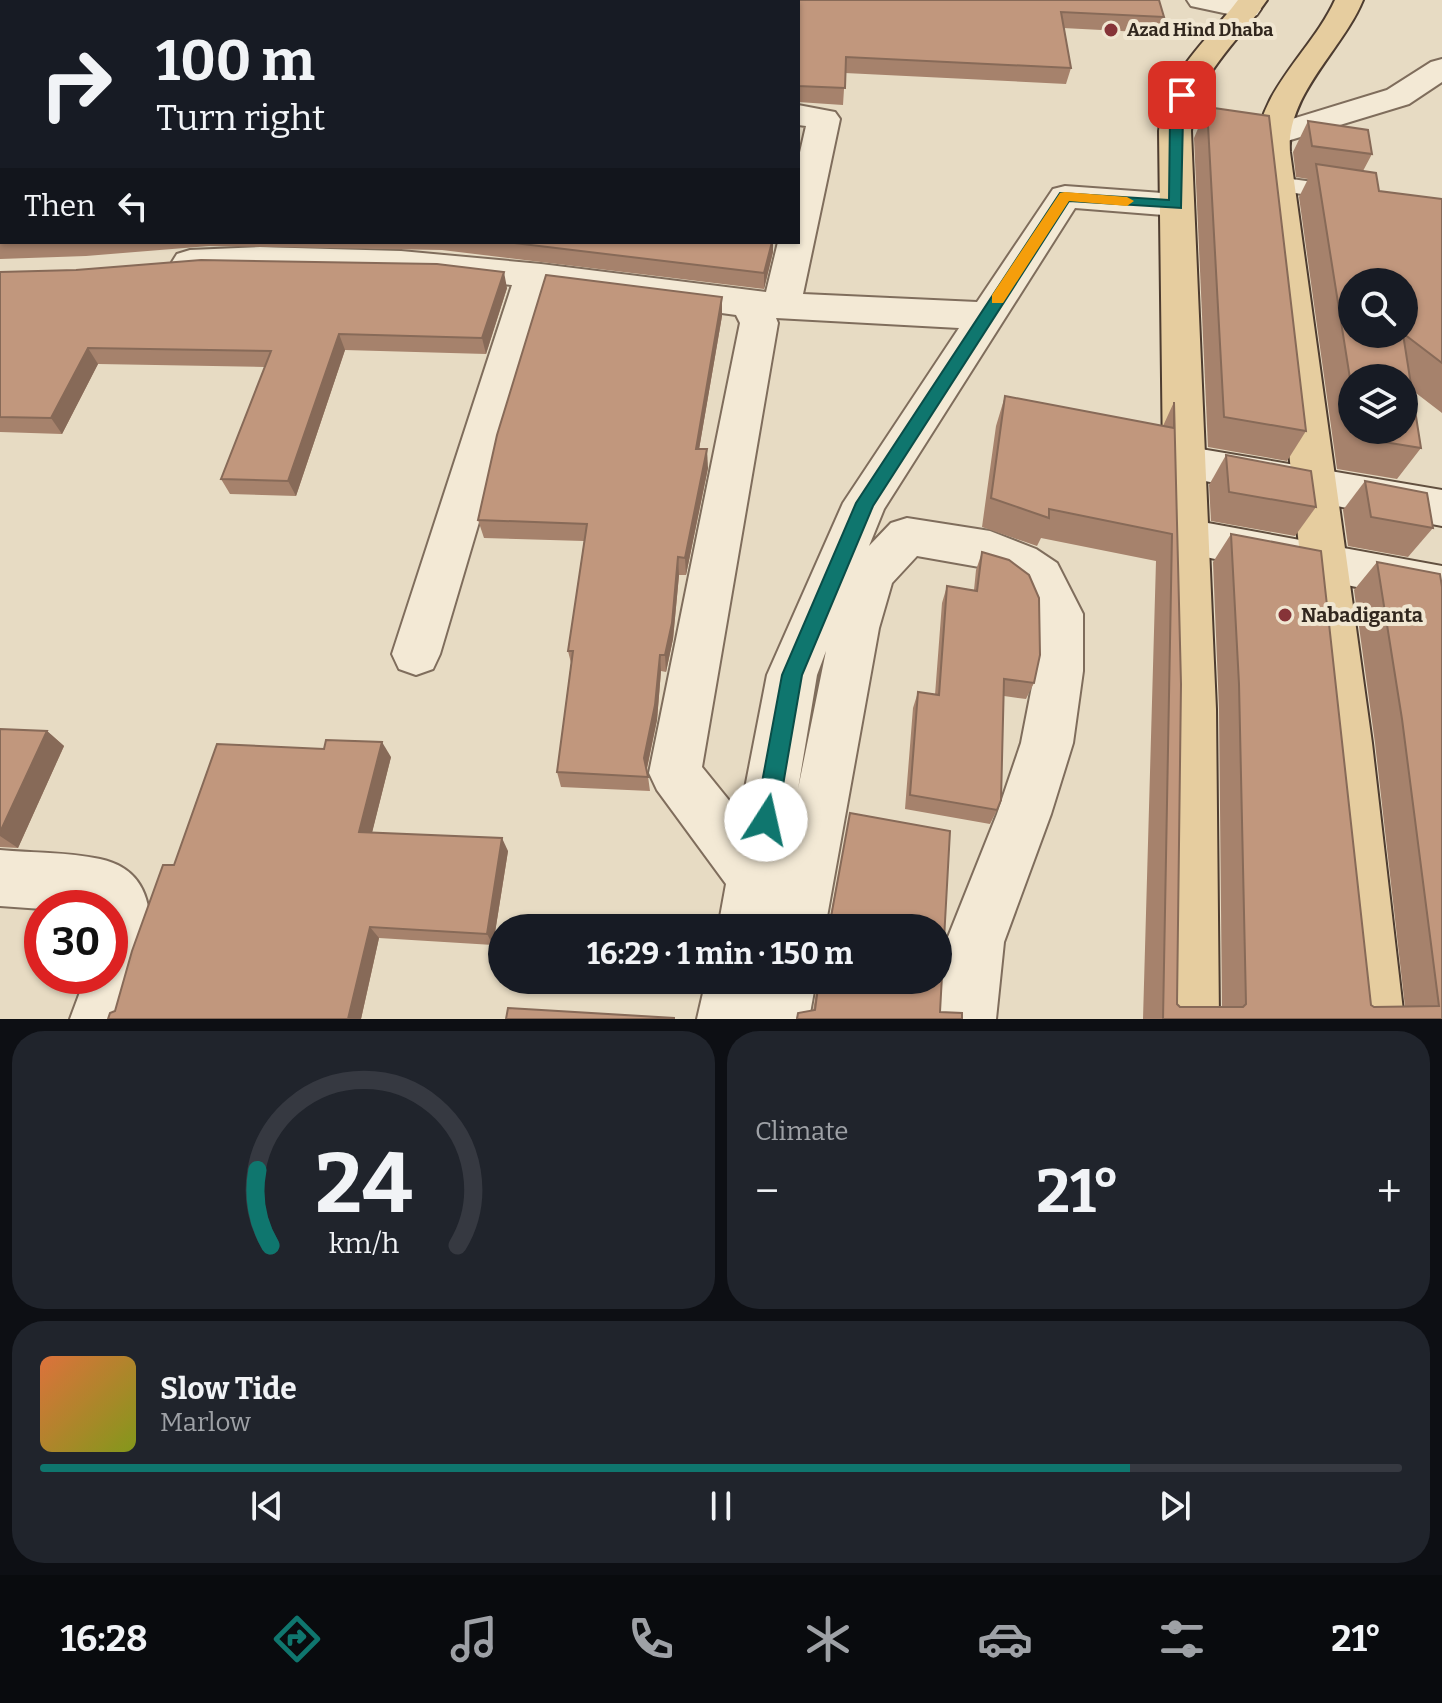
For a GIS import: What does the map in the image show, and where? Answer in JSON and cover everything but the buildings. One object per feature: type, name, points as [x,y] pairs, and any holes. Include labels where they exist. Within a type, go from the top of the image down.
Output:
[{"type":"main road","points":[[1349,0],[1332,35],[1295,82],[1274,135],[1277,184],[1346,743],[1374,1019]]},
{"type":"main road","points":[[1189,1019],[1191,709],[1176,205],[1177,117],[1182,95],[1207,54],[1250,5]]},
{"type":"street","points":[[1201,0],[1250,5]]},
{"type":"street","points":[[1274,135],[1398,97],[1442,68]]},
{"type":"street","points":[[800,115],[824,119],[800,226]]},
{"type":"street","points":[[749,914],[792,675],[865,503],[1065,197],[1176,205]]},
{"type":"street","points":[[756,878],[675,773],[759,323],[795,244]]},
{"type":"street","points":[[157,265],[209,261],[350,261],[442,265],[496,256],[533,276],[766,305],[987,316]]},
{"type":"street","points":[[416,654],[533,276]]},
{"type":"street","points":[[1183,462],[1442,508]]},
{"type":"street","points":[[800,914],[855,628],[872,574],[907,536],[990,550],[1020,562],[1041,577],[1059,614],[1059,671],[1047,743],[1024,814],[975,942],[966,1019]]},
{"type":"street","points":[[1186,537],[1442,585]]},
{"type":"street","points":[[0,878],[101,887],[122,908],[117,971],[100,1019]]},
{"type":"street","points":[[727,1019],[732,994]]},
{"type":"street","points":[[779,1019],[784,994]]},
{"type":"lane","points":[[1277,184],[1366,197]]},
{"type":"slow traffic","points":[[998,299],[1065,197],[1127,201]]},
{"type":"place","name":"Azad Hind Dhaba","points":[[1111,30]]},
{"type":"place","name":"Nabadiganta","points":[[1285,615]]},
{"type":"route","points":[[766,820],[792,675],[865,503],[1065,197],[1176,205],[1177,117],[1182,95]]}]
